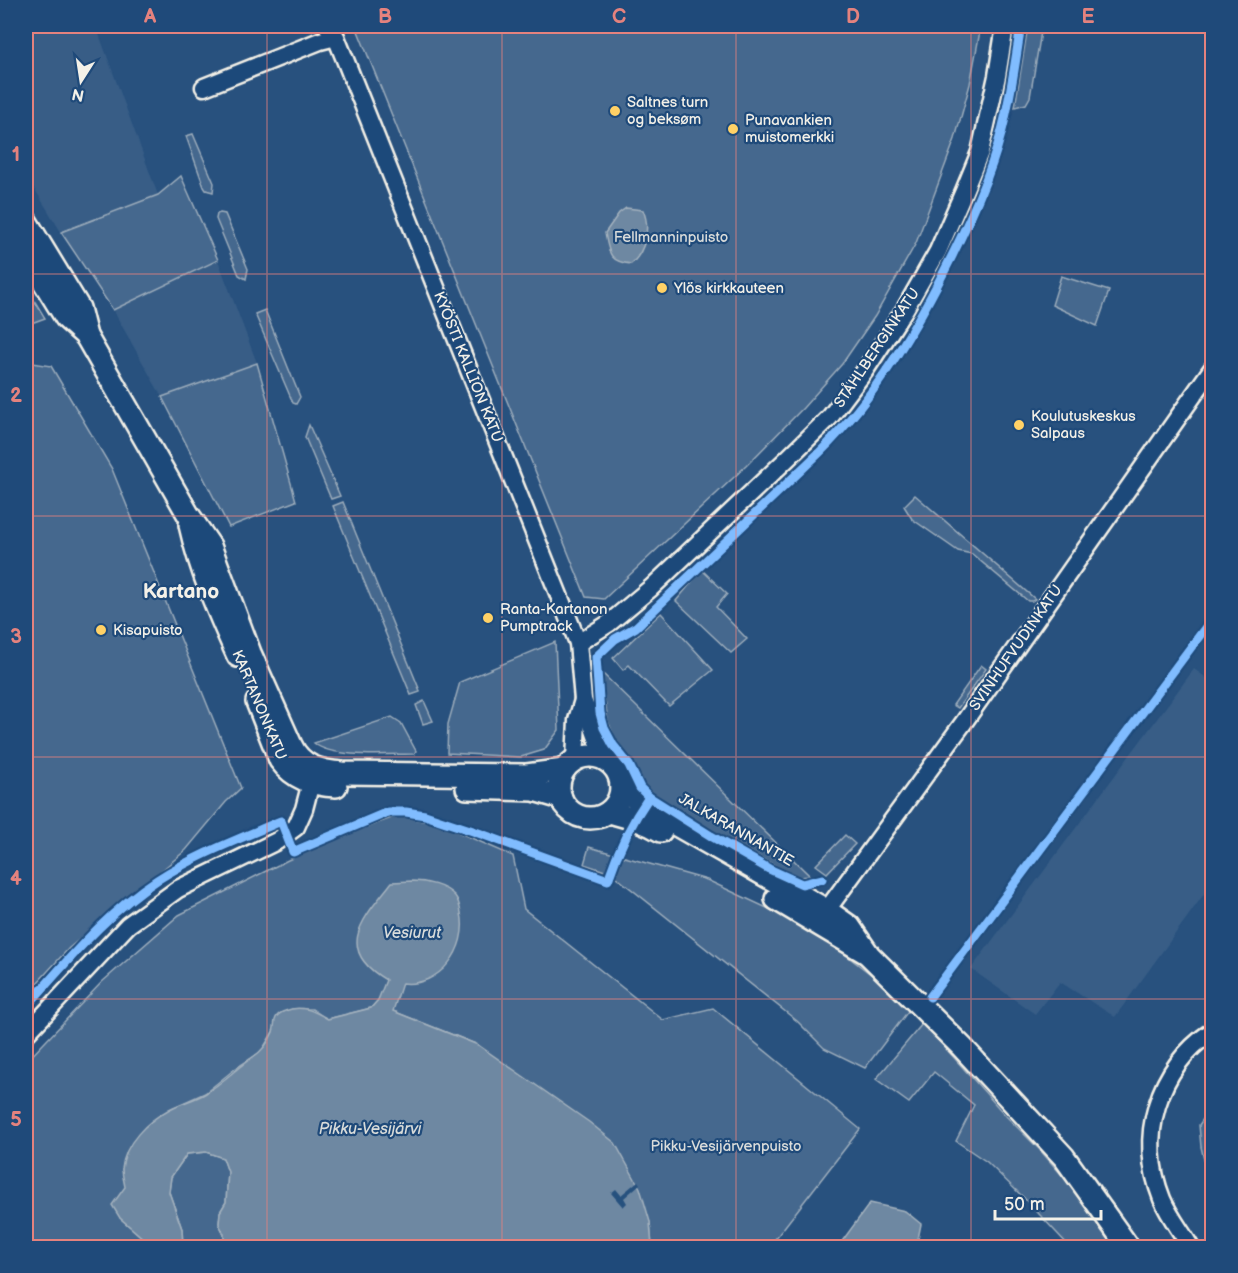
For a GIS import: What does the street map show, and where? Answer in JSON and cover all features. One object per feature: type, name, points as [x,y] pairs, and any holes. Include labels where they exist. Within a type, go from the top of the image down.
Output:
[{"type":"main road","name":"KARTANONKATU","points":[[26,221],[79,308],[87,336],[188,514],[210,546],[250,652],[295,753],[313,776],[341,786],[534,790],[561,798]]},
{"type":"main road","name":"KARTANONKATU","points":[[26,253],[66,318],[87,336]]},
{"type":"main road","name":"KARTANONKATU","points":[[188,514],[196,551],[277,751],[286,768],[293,774],[313,776],[343,773],[527,775],[570,765]]},
{"type":"main road","points":[[593,756],[610,763],[620,777],[620,796],[616,805],[609,812],[592,819],[574,814],[561,798],[559,784],[570,765],[593,756]]},
{"type":"main road","name":"JALKARANNANTIE","points":[[621,786],[643,806],[821,917]]},
{"type":"main road","name":"JALKARANNANTIE","points":[[609,812],[651,824],[821,917],[849,926],[869,955],[962,1047],[1064,1157],[1129,1248]]},
{"type":"street","name":"STÅHLBERGINKATU","points":[[578,643],[608,624],[651,588],[830,417],[864,372],[905,309],[938,251],[980,152],[997,76],[1005,26]]},
{"type":"street","name":"KYÖSTI KALLION KATU","points":[[333,30],[578,643],[583,700],[599,744],[610,763]]},
{"type":"street","points":[[204,87],[320,41],[333,30]]},
{"type":"street","name":"SVINHUFVUDINKATU","points":[[821,917],[970,712],[1212,369]]},
{"type":"street","name":"KYÖSTI KALLION KATU","points":[[570,765],[577,720],[583,700]]},
{"type":"street","points":[[26,1034],[128,925],[178,889],[277,841],[296,827],[304,809],[313,776]]},
{"type":"street","points":[[1191,1248],[1162,1200],[1153,1166],[1152,1128],[1159,1096],[1174,1067],[1182,1056],[1212,1031]]},
{"type":"shaded area","points":[[26,26],[96,26],[158,195],[61,232],[26,175]]},
{"type":"shaded area","points":[[218,260],[257,363],[162,397],[113,310]]},
{"type":"shaded area","points":[[1194,669],[1212,682],[1212,883],[1115,1017],[1060,982],[1035,1014],[971,969]]},
{"type":"green space","name":"Fellmanninpuisto","points":[[356,26],[981,26],[970,84],[955,139],[916,243],[875,316],[842,364],[803,408],[747,465],[604,599],[586,597]]},
{"type":"green space","points":[[1027,32],[1041,32],[1030,97],[1026,104],[1015,107]]},
{"type":"green space","points":[[193,134],[214,183],[213,192],[204,187],[186,136]]},
{"type":"green space","points":[[181,176],[218,260],[113,310],[61,232],[158,195]]},
{"type":"green space","points":[[217,214],[225,214],[248,269],[246,279],[239,275],[216,219]]},
{"type":"green space","points":[[1061,276],[1109,291],[1097,326],[1052,305]]},
{"type":"green space","points":[[26,287],[45,318],[26,325]]},
{"type":"green space","points":[[265,310],[300,397],[296,404],[293,403],[255,314]]},
{"type":"green space","name":"Kisapuisto","points":[[26,362],[51,366],[112,469],[241,788],[226,802],[186,850],[69,948],[26,995]]},
{"type":"green space","points":[[257,363],[296,501],[229,527],[162,397]]},
{"type":"green space","points":[[309,425],[340,496],[331,499],[305,437]]},
{"type":"green space","points":[[915,495],[1035,599],[1028,601],[972,554],[958,551],[912,519],[904,506]]},
{"type":"green space","points":[[343,502],[420,692],[411,695],[333,506]]},
{"type":"green space","points":[[702,570],[727,594],[716,607],[747,639],[731,653],[676,601]]},
{"type":"green space","points":[[661,613],[713,670],[669,706],[629,665],[623,670],[613,658]]},
{"type":"green space","points":[[555,642],[559,730],[544,750],[521,757],[447,753],[448,724],[460,682]]},
{"type":"green space","points":[[981,665],[986,669],[958,708],[953,705]]},
{"type":"green space","points":[[601,672],[810,876],[799,877],[778,867],[701,825],[642,786],[636,767],[615,738],[608,721]]},
{"type":"green space","points":[[424,701],[433,721],[423,724],[416,705]]},
{"type":"green space","points":[[392,717],[401,723],[416,751],[414,754],[347,754],[322,748],[314,743]]},
{"type":"green space","name":"Pikku-Vesijärvenpuisto","points":[[397,816],[439,824],[513,856],[524,909],[663,1020],[713,1008],[860,1129],[769,1247],[652,1247],[650,1222],[478,1045],[393,1011],[378,1000],[371,1008],[327,1019],[312,1009],[292,1009],[274,1030],[261,1052],[236,1068],[205,1093],[169,1109],[122,1169],[126,1187],[120,1218],[150,1247],[26,1247],[26,1062],[102,982],[179,915],[288,860]]},
{"type":"green space","points":[[845,835],[855,844],[827,873],[816,865]]},
{"type":"green space","points":[[589,847],[707,880],[812,929],[912,1006],[865,1068],[824,1048],[797,1021],[611,873],[584,864]]},
{"type":"green space","points":[[923,1023],[1075,1190],[1113,1247],[1070,1247],[987,1162],[956,1141],[974,1105],[934,1072],[909,1103],[876,1079]]},
{"type":"green space","points":[[1212,1106],[1212,1184],[1209,1181],[1201,1147],[1199,1125]]},
{"type":"green space","points":[[206,1152],[223,1158],[228,1172],[226,1202],[220,1212],[219,1223],[224,1234],[224,1247],[183,1247],[182,1229],[169,1192],[171,1177],[187,1154]]},
{"type":"water","points":[[626,208],[643,210],[646,224],[643,246],[631,264],[614,259],[605,233],[619,213]]},
{"type":"water","name":"Pikku-Vesijärvi","points":[[412,881],[435,884],[451,892],[458,902],[462,927],[456,952],[448,963],[439,973],[428,979],[415,983],[402,983],[393,1011],[478,1045],[589,1122],[615,1143],[640,1188],[650,1222],[652,1247],[224,1247],[224,1234],[219,1224],[220,1212],[226,1202],[228,1172],[223,1158],[206,1152],[187,1154],[171,1177],[169,1192],[182,1229],[183,1247],[150,1247],[120,1218],[112,1205],[125,1187],[122,1169],[127,1150],[132,1142],[160,1115],[206,1093],[259,1052],[273,1032],[276,1018],[281,1013],[302,1008],[328,1019],[371,1008],[378,1000],[386,980],[370,968],[360,956],[357,944],[359,932],[364,920],[392,882]]},
{"type":"water","points":[[870,1203],[905,1211],[921,1224],[917,1244],[921,1247],[843,1248],[840,1244]]},
{"type":"pier","points":[[638,1181],[640,1184],[624,1198],[627,1203],[623,1207],[611,1193],[616,1189],[621,1195]]},
{"type":"cycle path","points":[[822,879],[802,884],[769,869],[649,797],[640,788],[629,765],[613,745],[604,728],[600,713],[596,657],[615,639],[636,627],[819,453],[859,408],[894,360],[939,282],[986,181],[1004,120],[1021,26]]},
{"type":"cycle path","points":[[930,997],[1212,619]]},
{"type":"cycle path","points":[[26,1007],[87,939],[138,893],[187,863],[281,821],[293,852],[388,812],[425,815],[608,880],[625,837],[649,797]]},
{"type":"place","name":"Saltnes turn og beksøm","points":[[615,111]]},
{"type":"place","name":"Punavankien muistomerkki","points":[[733,129]]},
{"type":"place","name":"Ylös kirkkauteen","points":[[662,288]]},
{"type":"place","name":"Koulutuskeskus Salpaus","points":[[1019,425]]},
{"type":"place","name":"Ranta-Kartanon Pumptrack","points":[[488,618]]},
{"type":"place","name":"Kisapuisto","points":[[101,630]]},
{"type":"district","name":"Kartano","points":[[181,591]]},
{"type":"water label","name":"Vesiurut","points":[[412,933]]}]
